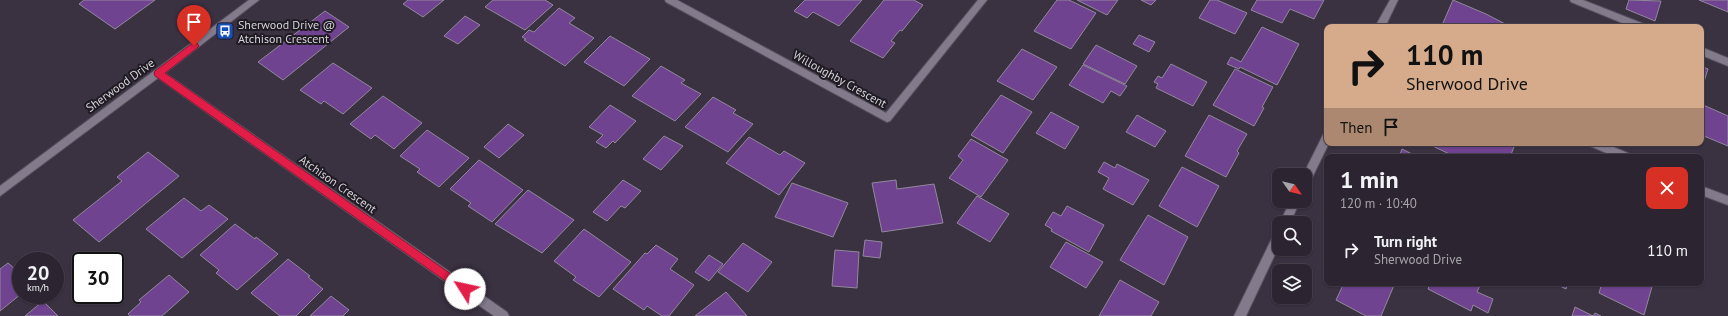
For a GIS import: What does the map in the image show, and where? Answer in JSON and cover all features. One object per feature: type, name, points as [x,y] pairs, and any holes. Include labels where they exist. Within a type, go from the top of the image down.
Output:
[{"type":"street","name":"Sherwood Drive","points":[[0,192],[255,0]]},
{"type":"street","name":"Willoughby Crescent","points":[[669,0],[887,118],[983,0]]},
{"type":"street","points":[[1382,24],[1394,0]]},
{"type":"street","points":[[1574,0],[1634,24]]},
{"type":"street","points":[[1704,52],[1728,62]]},
{"type":"street","name":"Atchison Crescent","points":[[158,73],[503,316]]},
{"type":"street","points":[[1311,168],[1324,142]]},
{"type":"street","points":[[1601,146],[1619,154]]},
{"type":"street","points":[[1704,191],[1728,202]]},
{"type":"street","points":[[1240,316],[1272,250]]},
{"type":"building","points":[[84,0],[155,0],[115,29],[79,4]]},
{"type":"building","points":[[408,0],[444,0],[423,17],[403,4]]},
{"type":"building","points":[[493,0],[545,0],[553,5],[525,30],[485,7]]},
{"type":"building","points":[[805,0],[862,0],[839,26],[813,12],[807,18],[794,11]]},
{"type":"building","points":[[884,0],[914,0],[923,5],[902,31],[900,30],[891,41],[895,43],[883,58],[850,41]]},
{"type":"building","points":[[1057,0],[1069,0],[1096,13],[1071,49],[1034,31]]},
{"type":"building","points":[[1077,0],[1118,0],[1107,15]]},
{"type":"building","points":[[1141,0],[1156,0],[1151,5]]},
{"type":"building","points":[[1210,0],[1217,0],[1247,13],[1235,34],[1199,18]]},
{"type":"building","points":[[1257,0],[1324,0],[1314,19],[1290,9],[1282,23],[1251,10]]},
{"type":"building","points":[[1453,0],[1505,24],[1445,24],[1443,23]]},
{"type":"building","points":[[1629,0],[1661,1],[1655,21],[1626,9]]},
{"type":"building","points":[[1699,0],[1728,0],[1728,12]]},
{"type":"building","points":[[559,8],[575,18],[569,23],[594,38],[565,66],[524,40],[526,39],[522,37],[529,30],[534,32]]},
{"type":"building","points":[[325,11],[349,27],[283,80],[258,62]]},
{"type":"building","points":[[465,16],[480,25],[458,44],[444,36]]},
{"type":"building","points":[[1262,27],[1299,44],[1277,85],[1240,67],[1239,69],[1227,64],[1231,57],[1241,62]]},
{"type":"building","points":[[1139,35],[1155,42],[1149,52],[1133,44]]},
{"type":"building","points":[[610,36],[650,59],[624,86],[584,62]]},
{"type":"building","points":[[1096,45],[1137,66],[1125,84],[1083,64]]},
{"type":"building","points":[[1022,49],[1057,67],[1033,100],[997,81]]},
{"type":"building","points":[[333,63],[372,88],[343,114],[324,101],[321,104],[300,90]]},
{"type":"building","points":[[1171,64],[1207,82],[1193,106],[1156,88],[1158,84],[1154,82],[1158,76],[1162,78]]},
{"type":"building","points":[[1083,65],[1127,86],[1120,96],[1111,91],[1103,103],[1069,85]]},
{"type":"building","points":[[661,66],[685,80],[681,83],[701,94],[675,121],[632,96]]},
{"type":"building","points":[[1704,67],[1708,69],[1704,82]]},
{"type":"building","points":[[1235,69],[1273,87],[1254,126],[1213,105]]},
{"type":"building","points":[[1001,95],[1032,112],[1003,153],[971,135]]},
{"type":"building","points":[[383,96],[422,123],[394,149],[375,135],[371,139],[350,124]]},
{"type":"building","points":[[713,97],[736,110],[733,113],[753,124],[728,152],[685,127]]},
{"type":"building","points":[[610,105],[636,121],[615,143],[613,141],[606,148],[596,142],[603,135],[589,127]]},
{"type":"building","points":[[1704,105],[1728,116],[1728,146],[1704,136]]},
{"type":"building","points":[[1051,112],[1079,127],[1065,149],[1036,133]]},
{"type":"building","points":[[1137,115],[1166,131],[1155,147],[1126,132]]},
{"type":"building","points":[[1209,115],[1247,134],[1237,151],[1239,153],[1226,177],[1185,156]]},
{"type":"building","points":[[508,124],[524,135],[499,158],[484,147]]},
{"type":"building","points":[[427,130],[469,158],[439,187],[417,172],[420,169],[400,156]]},
{"type":"building","points":[[664,136],[683,146],[661,170],[643,159]]},
{"type":"building","points":[[749,137],[780,155],[784,151],[805,163],[779,195],[726,163]]},
{"type":"building","points":[[971,139],[1008,160],[981,197],[949,178],[963,160],[958,156]]},
{"type":"building","points":[[1432,146],[1514,147],[1511,154],[1450,154]]},
{"type":"building","points":[[1402,149],[1412,154],[1400,154]]},
{"type":"building","points":[[148,152],[179,176],[99,242],[73,220],[122,181],[117,177]]},
{"type":"building","points":[[479,160],[523,190],[492,222],[468,206],[471,203],[450,189]]},
{"type":"building","points":[[1104,162],[1115,168],[1117,164],[1149,180],[1133,205],[1103,189],[1109,178],[1098,172]]},
{"type":"building","points":[[1182,167],[1219,186],[1197,227],[1159,206]]},
{"type":"building","points":[[623,180],[641,191],[625,208],[621,206],[607,221],[593,212]]},
{"type":"building","points":[[896,180],[897,189],[934,184],[943,223],[882,232],[872,183]]},
{"type":"building","points":[[792,183],[848,203],[833,237],[775,217]]},
{"type":"building","points":[[528,190],[574,220],[542,253],[495,224]]},
{"type":"building","points":[[977,196],[1009,214],[990,242],[957,223]]},
{"type":"building","points":[[184,198],[201,211],[209,205],[228,219],[182,258],[146,229]]},
{"type":"building","points":[[1067,206],[1104,225],[1089,252],[1051,231],[1052,229],[1045,225],[1053,212],[1061,216]]},
{"type":"building","points":[[1148,215],[1188,237],[1164,285],[1120,260]]},
{"type":"building","points":[[235,224],[255,239],[256,237],[278,254],[237,290],[216,273],[219,270],[200,255]]},
{"type":"building","points":[[584,229],[631,262],[599,297],[573,280],[576,277],[554,261]]},
{"type":"building","points":[[865,240],[882,242],[880,258],[863,256]]},
{"type":"building","points":[[1066,242],[1103,262],[1086,288],[1050,267]]},
{"type":"building","points":[[743,243],[772,262],[748,292],[718,272]]},
{"type":"building","points":[[656,245],[678,259],[670,269],[694,285],[669,316],[662,316],[647,306],[644,310],[613,289],[645,253],[647,254]]},
{"type":"building","points":[[835,250],[859,252],[857,288],[832,286]]},
{"type":"building","points":[[709,255],[723,264],[709,281],[695,272]]},
{"type":"building","points":[[288,259],[310,276],[308,277],[323,289],[296,316],[280,316],[251,293]]},
{"type":"building","points":[[8,263],[12,266],[12,301],[0,311],[0,269]]},
{"type":"building","points":[[169,275],[189,292],[162,316],[130,316],[128,314],[141,302],[139,300]]},
{"type":"building","points":[[1120,280],[1159,302],[1151,316],[1099,316]]},
{"type":"building","points":[[1343,286],[1394,286],[1381,316],[1366,316],[1336,300]]},
{"type":"building","points":[[1429,286],[1480,286],[1477,292],[1493,299],[1488,313],[1473,305],[1471,311],[1428,289]]},
{"type":"building","points":[[1560,286],[1567,286],[1566,289]]},
{"type":"building","points":[[1601,286],[1652,286],[1644,315],[1599,293]]},
{"type":"building","points":[[726,292],[747,316],[695,316]]},
{"type":"building","points":[[331,296],[349,310],[343,316],[310,316]]},
{"type":"building","points":[[39,304],[46,304],[58,316],[25,316]]},
{"type":"building","points":[[1575,307],[1593,316],[1572,316]]},
{"type":"building","points":[[1595,313],[1601,316],[1593,316]]},
{"type":"place","name":"Sherwood Drive @ Atchison Crescent","points":[[225,31]]},
{"type":"route","points":[[194,46],[158,73],[465,289]]}]
